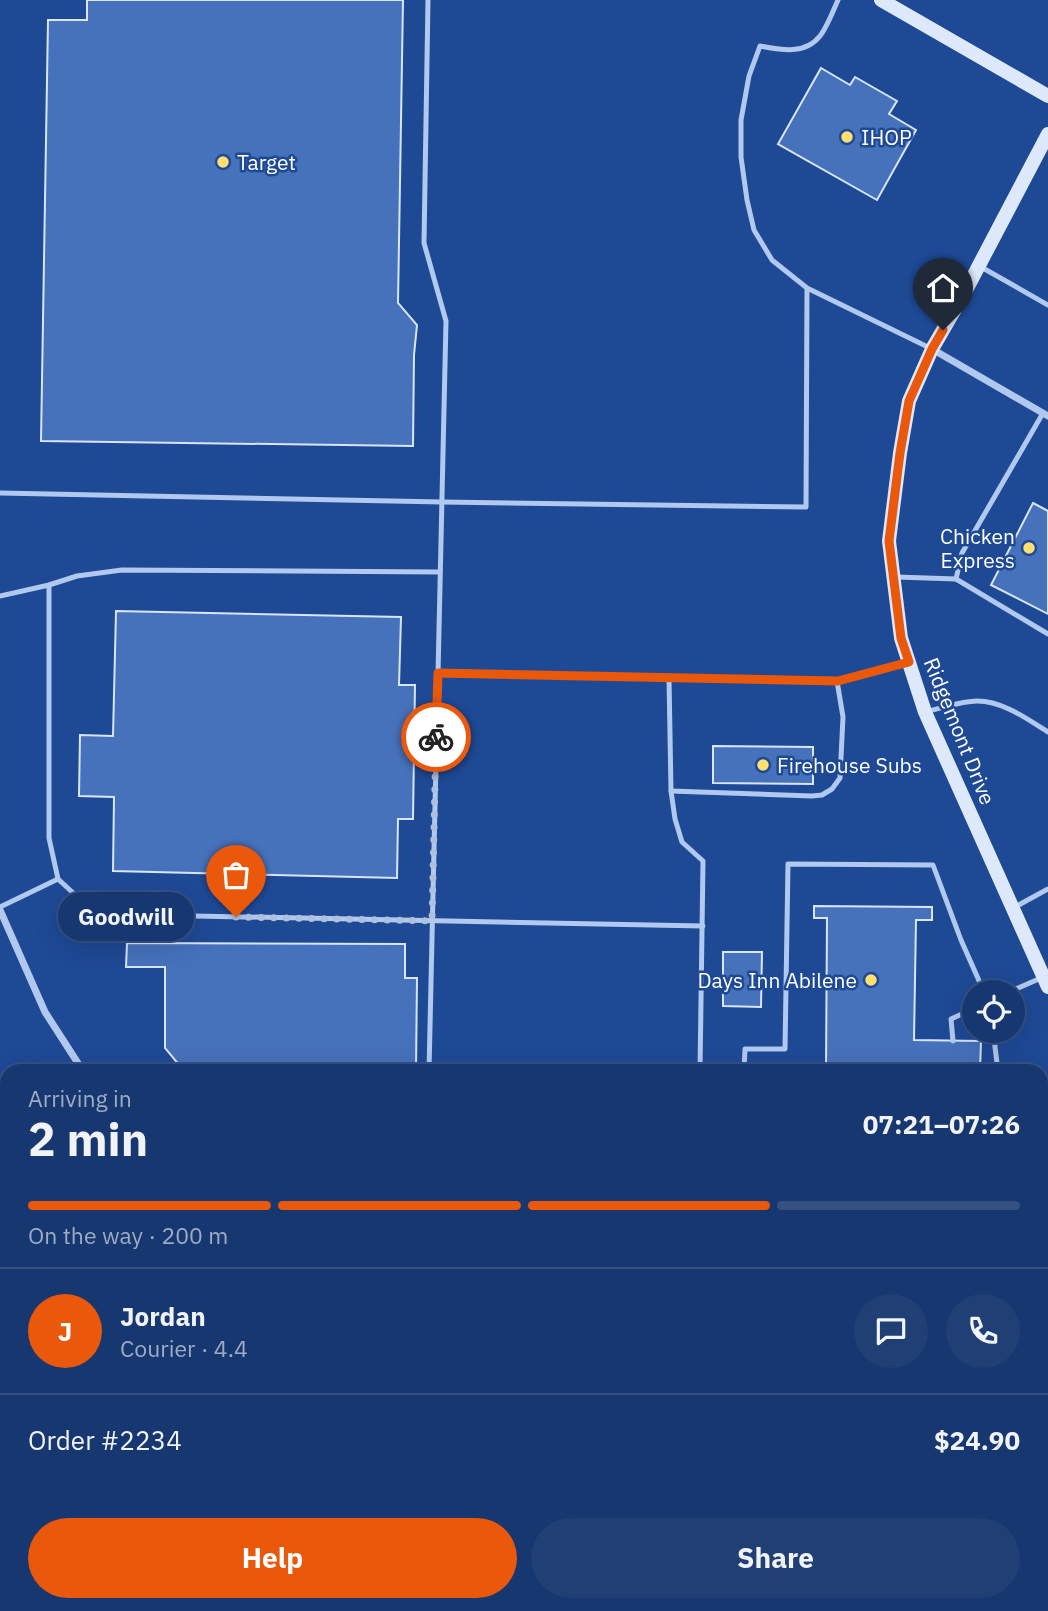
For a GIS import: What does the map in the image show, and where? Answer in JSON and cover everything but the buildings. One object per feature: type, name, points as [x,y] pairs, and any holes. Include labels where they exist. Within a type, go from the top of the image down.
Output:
[{"type":"street","points":[[881,0],[1048,96]]},
{"type":"street","name":"Ridgemont Drive","points":[[1046,982],[925,712],[901,638],[889,541],[909,401],[932,349],[1048,134]]},
{"type":"street","points":[[932,349],[1046,414]]},
{"type":"street","points":[[0,908],[46,1012],[78,1064]]},
{"type":"lane","points":[[428,0],[424,243],[446,321],[429,1064]]},
{"type":"lane","points":[[838,0],[820,37],[804,48],[786,51],[760,46],[749,76],[741,120],[741,160],[754,229],[772,260],[807,288],[932,349]]},
{"type":"lane","points":[[978,266],[1048,305]]},
{"type":"lane","points":[[0,492],[442,502],[806,506],[807,288]]},
{"type":"lane","points":[[956,579],[962,552],[1046,414]]},
{"type":"lane","points":[[0,596],[77,576],[122,570],[440,572]]},
{"type":"lane","points":[[893,576],[956,579],[1048,634]]},
{"type":"lane","points":[[49,585],[49,838],[58,879],[96,914],[703,926]]},
{"type":"lane","points":[[438,673],[838,681],[909,662]]},
{"type":"lane","points":[[669,678],[671,791],[675,819],[682,842],[703,861],[700,1064]]},
{"type":"lane","points":[[671,791],[812,796],[822,795],[832,789],[840,778],[842,762],[843,717],[838,681]]},
{"type":"lane","points":[[925,712],[975,701],[992,702],[1048,732]]},
{"type":"lane","points":[[744,1064],[745,1049],[785,1049],[788,864],[933,865],[979,980]]},
{"type":"lane","points":[[0,908],[58,879]]},
{"type":"lane","points":[[1013,908],[1048,889]]},
{"type":"lane","points":[[1025,988],[1046,982]]},
{"type":"lane","points":[[953,1041],[951,1019],[962,1014]]},
{"type":"lane","points":[[994,1043],[997,1064]]},
{"type":"way so far","points":[[236,917],[432,921],[436,737]]},
{"type":"place","name":"IHOP","points":[[847,137]]},
{"type":"place","name":"Target","points":[[223,162]]},
{"type":"place","name":"Chicken Express","points":[[1029,548]]},
{"type":"place","name":"Firehouse Subs","points":[[763,765]]},
{"type":"place","name":"Goodwill","points":[[236,917]]},
{"type":"place","name":"Days Inn Abilene","points":[[871,980]]},
{"type":"route","points":[[436,737],[438,673],[838,681],[909,662],[901,638],[889,541],[909,401],[943,330]]}]
